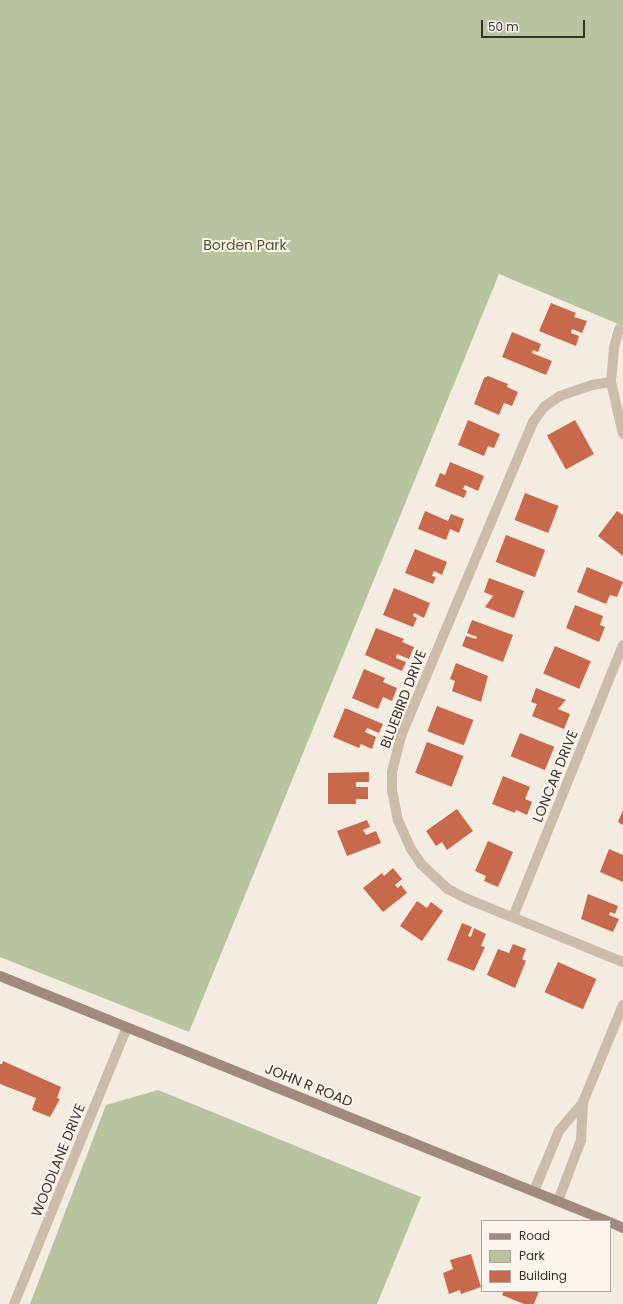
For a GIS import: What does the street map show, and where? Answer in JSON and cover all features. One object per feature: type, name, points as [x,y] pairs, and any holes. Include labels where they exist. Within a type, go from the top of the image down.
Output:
[{"type":"main road","name":"JOHN R ROAD","points":[[0,976],[605,1220]]},
{"type":"main road","points":[[611,1222],[623,1228]]},
{"type":"street","points":[[619,329],[614,348],[611,382],[623,434]]},
{"type":"street","name":"BLUEBIRD DRIVE","points":[[611,382],[592,385],[560,396],[545,406],[533,422],[401,736],[392,772],[394,807],[403,833],[421,864],[448,888],[465,898],[623,962]]},
{"type":"street","name":"LONCAR DRIVE","points":[[513,918],[623,645]]},
{"type":"street","points":[[534,1191],[559,1131],[583,1102],[623,1005]]},
{"type":"street","name":"WOODLANE DRIVE","points":[[14,1304],[127,1026]]},
{"type":"street","points":[[558,1201],[581,1140],[583,1102]]},
{"type":"green space","name":"Borden Park","points":[[0,0],[623,0],[623,326],[499,274],[189,1032],[0,957]]},
{"type":"green space","points":[[158,1090],[421,1197],[377,1304],[30,1304],[106,1105]]},
{"type":"building","points":[[551,303],[576,313],[574,317],[587,321],[582,333],[572,329],[571,333],[579,336],[576,346],[539,331]]},
{"type":"building","points":[[512,332],[541,344],[538,352],[533,350],[532,353],[552,361],[546,375],[502,357]]},
{"type":"building","points":[[488,376],[508,384],[507,387],[518,392],[512,406],[504,403],[499,415],[474,404],[484,378]]},
{"type":"building","points":[[468,420],[500,434],[494,448],[488,446],[484,456],[458,445]]},
{"type":"building","points":[[575,420],[594,454],[566,470],[547,436]]},
{"type":"building","points":[[450,462],[484,476],[478,491],[465,485],[463,489],[467,491],[464,498],[435,486],[440,473],[445,475]]},
{"type":"building","points":[[525,493],[559,506],[548,533],[515,520]]},
{"type":"building","points":[[425,511],[448,521],[451,514],[464,519],[459,533],[450,529],[446,540],[418,529]]},
{"type":"building","points":[[617,511],[623,515],[623,556],[598,536]]},
{"type":"building","points":[[506,535],[545,550],[535,577],[496,562]]},
{"type":"building","points":[[415,549],[447,562],[442,575],[434,571],[432,576],[436,577],[433,584],[405,573]]},
{"type":"building","points":[[587,567],[623,582],[617,597],[610,595],[606,604],[577,592]]},
{"type":"building","points":[[489,578],[524,591],[514,618],[485,607],[493,596],[484,592]]},
{"type":"building","points":[[394,588],[430,603],[424,618],[414,613],[413,616],[417,618],[413,627],[383,615]]},
{"type":"building","points":[[575,605],[603,616],[600,625],[605,627],[599,642],[566,628]]},
{"type":"building","points":[[472,620],[513,635],[503,662],[462,646],[466,636],[476,639],[477,637],[467,633]]},
{"type":"building","points":[[376,628],[404,639],[402,642],[414,647],[409,659],[397,654],[396,658],[406,662],[402,671],[365,655]]},
{"type":"building","points":[[555,646],[591,661],[579,689],[543,674]]},
{"type":"building","points":[[456,663],[488,676],[481,702],[452,691],[455,681],[450,679]]},
{"type":"building","points":[[364,669],[385,678],[383,682],[397,688],[392,701],[383,697],[378,709],[352,698]]},
{"type":"building","points":[[536,688],[566,700],[558,709],[570,714],[564,729],[532,716],[537,704],[531,702]]},
{"type":"building","points":[[437,706],[473,720],[464,745],[427,731]]},
{"type":"building","points":[[345,708],[383,724],[379,733],[367,728],[365,732],[376,737],[372,749],[361,744],[359,748],[333,737]]},
{"type":"building","points":[[520,733],[554,747],[545,770],[511,756]]},
{"type":"building","points":[[427,742],[463,756],[452,787],[415,773]]},
{"type":"building","points":[[369,772],[369,782],[356,782],[356,787],[368,787],[368,799],[356,799],[356,804],[328,804],[328,773]]},
{"type":"building","points":[[503,776],[530,787],[525,799],[532,802],[527,815],[516,810],[515,813],[492,804]]},
{"type":"building","points":[[457,809],[473,831],[447,850],[442,842],[436,846],[426,831]]},
{"type":"building","points":[[623,810],[623,825],[618,822]]},
{"type":"building","points":[[367,820],[370,827],[363,830],[366,835],[376,831],[381,843],[347,856],[337,831]]},
{"type":"building","points":[[488,841],[513,852],[498,887],[484,881],[486,876],[475,871]]},
{"type":"building","points":[[609,849],[623,855],[623,882],[600,872]]},
{"type":"building","points":[[393,868],[402,879],[395,885],[398,888],[401,885],[407,893],[383,912],[363,888],[382,873],[384,876]]},
{"type":"building","points":[[588,894],[618,906],[615,914],[610,912],[609,915],[619,919],[613,932],[581,919]]},
{"type":"building","points":[[417,901],[427,908],[431,902],[443,911],[422,941],[400,926]]},
{"type":"building","points":[[462,923],[472,927],[468,936],[471,937],[474,928],[486,934],[481,946],[485,947],[474,971],[447,960]]},
{"type":"building","points":[[513,944],[526,949],[522,959],[526,961],[515,988],[487,975],[498,949],[509,953]]},
{"type":"building","points":[[558,962],[596,979],[583,1009],[545,992]]},
{"type":"building","points":[[3,1061],[61,1087],[57,1098],[60,1099],[50,1117],[32,1110],[36,1098],[0,1084],[0,1064],[2,1064]]},
{"type":"building","points":[[471,1254],[481,1287],[461,1294],[460,1290],[449,1294],[443,1273],[453,1269],[450,1260]]},
{"type":"building","points":[[504,1292],[539,1292],[534,1304],[524,1304],[502,1295]]}]
